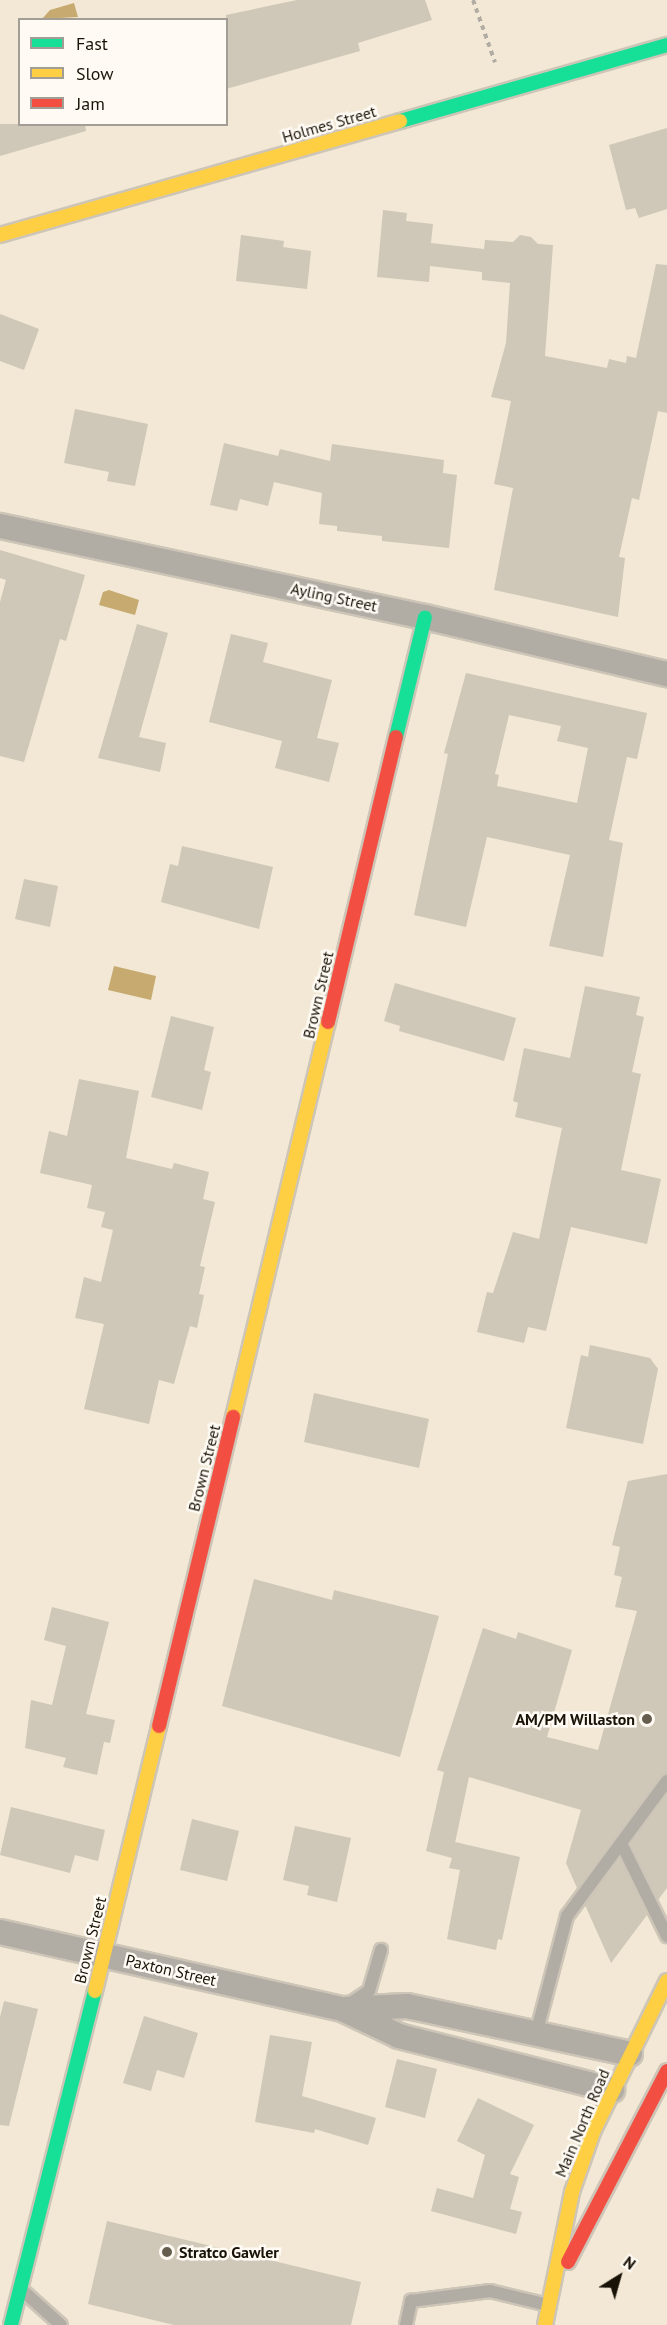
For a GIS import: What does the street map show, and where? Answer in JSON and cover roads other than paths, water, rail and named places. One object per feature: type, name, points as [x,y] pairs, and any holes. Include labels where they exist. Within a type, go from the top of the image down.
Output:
[{"type":"street","name":"Holmes Street","points":[[0,235],[667,45]]},
{"type":"street","name":"Ayling Street","points":[[0,526],[425,617],[667,674]]},
{"type":"street","name":"Brown Street","points":[[11,2325],[104,1955],[425,617]]},
{"type":"street","name":"Paxton Street","points":[[0,1932],[342,2009],[399,2036],[612,2090]]},
{"type":"street","name":"Main North Road","points":[[545,2325],[572,2192],[612,2090],[667,1981]]},
{"type":"street","name":"Paxton Street","points":[[342,2009],[407,2006],[630,2054]]},
{"type":"street","name":"Main North Road","points":[[554,2288],[661,2094],[667,2071]]},
{"type":"street","points":[[612,2090],[637,2078]]},
{"type":"lane","points":[[536,2034],[567,1916],[667,1781]]},
{"type":"lane","points":[[621,1843],[667,1936]]},
{"type":"lane","points":[[342,2009],[369,1991],[381,1950]]},
{"type":"lane","points":[[20,2289],[61,2325]]},
{"type":"lane","points":[[406,2325],[411,2301],[490,2291],[550,2306]]},
{"type":"place","name":"AM/PM Willaston","points":[[647,1719]]},
{"type":"place","name":"Stratco Gawler","points":[[167,2252]]}]
